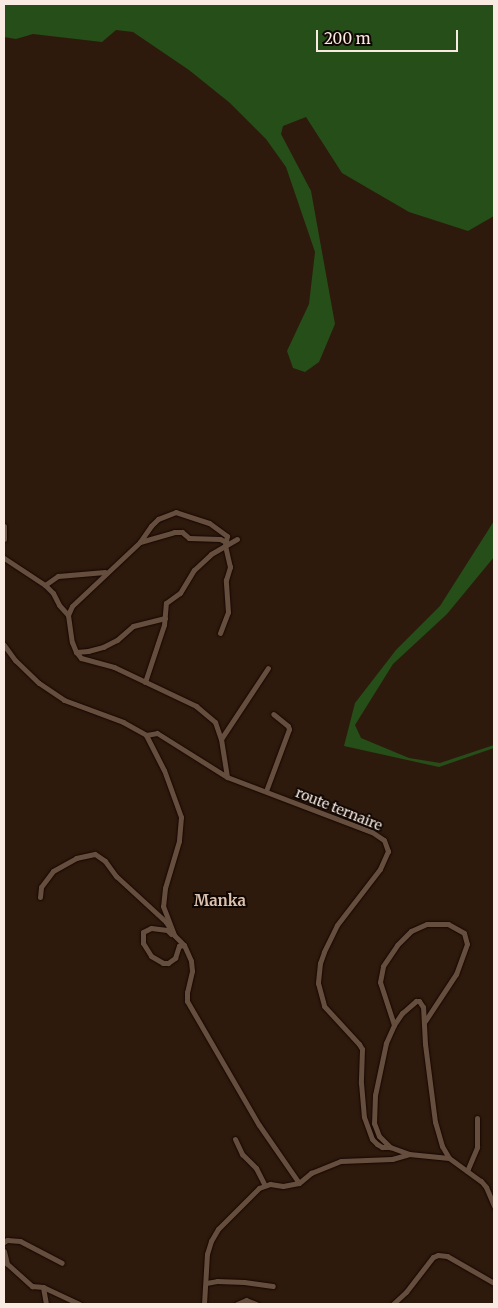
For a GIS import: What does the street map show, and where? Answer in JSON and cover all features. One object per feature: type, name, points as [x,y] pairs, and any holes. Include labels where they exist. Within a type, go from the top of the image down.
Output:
[{"type":"street","points":[[68,615],[72,606],[105,572],[140,542],[158,519],[176,512],[209,523],[227,536],[226,544],[230,567],[226,588],[228,612],[220,633]]},
{"type":"street","points":[[4,526],[4,539]]},
{"type":"street","points":[[140,542],[174,532],[182,532],[189,538],[220,539],[226,544]]},
{"type":"street","points":[[145,682],[164,625],[166,603],[180,593],[194,570],[211,554],[237,538]]},
{"type":"street","points":[[4,558],[45,585],[53,593],[59,605],[68,615],[76,652],[82,658],[114,666],[196,706],[215,722],[221,739],[227,777]]},
{"type":"street","points":[[45,585],[58,576],[105,572]]},
{"type":"street","points":[[76,652],[103,647],[117,640],[133,626],[164,618]]},
{"type":"street","name":"route ternaire","points":[[4,645],[15,660],[53,694],[76,705],[123,722],[146,735],[156,732],[227,777],[266,791],[304,808],[372,832],[388,845],[388,851],[380,868],[337,925],[320,963],[318,983],[324,1006],[360,1044],[362,1049],[361,1083],[364,1116],[372,1138],[382,1147],[390,1147]]},
{"type":"street","points":[[221,739],[268,668]]},
{"type":"street","points":[[266,791],[290,728],[273,714]]},
{"type":"street","points":[[146,735],[164,770],[181,817],[179,841],[163,897],[163,906],[174,935]]},
{"type":"street","points":[[40,897],[41,886],[53,871],[76,858],[95,854],[166,922],[184,946],[191,961],[192,970],[187,992],[190,1009],[259,1125],[299,1183]]},
{"type":"street","points":[[394,1025],[380,982],[383,966],[397,945],[411,931],[426,924],[448,924],[464,934],[467,944],[456,974],[425,1021]]},
{"type":"street","points":[[174,935],[167,930],[151,928],[142,934],[147,951],[163,963],[172,961],[179,946],[184,946]]},
{"type":"street","points":[[449,1158],[409,1154],[390,1147],[379,1136],[374,1124],[373,1112],[386,1043],[394,1025],[408,1006],[416,1001],[422,1003],[425,1021],[425,1044],[436,1122],[442,1146],[449,1158],[486,1187],[494,1206]]},
{"type":"street","points":[[467,1171],[477,1147],[477,1118]]},
{"type":"street","points":[[235,1139],[242,1154],[256,1168],[264,1184]]},
{"type":"street","points":[[204,1304],[207,1254],[214,1235],[258,1188],[264,1184],[283,1186],[299,1183],[311,1173],[341,1161],[392,1159],[409,1154]]},
{"type":"street","points":[[4,1242],[7,1240],[20,1242],[62,1263]]},
{"type":"street","points":[[4,1251],[5,1263],[32,1286],[43,1287],[79,1304]]},
{"type":"street","points":[[394,1304],[406,1292],[433,1257],[438,1255],[443,1254],[494,1283]]},
{"type":"street","points":[[206,1283],[217,1281],[244,1282],[273,1286]]},
{"type":"street","points":[[43,1287],[46,1304]]},
{"type":"street","points":[[237,1304],[246,1300],[256,1304]]},
{"type":"green space","points":[[4,4],[494,4],[494,216],[468,231],[409,212],[342,173],[306,117],[283,126],[281,134],[311,191],[335,324],[319,362],[305,372],[293,368],[287,351],[309,304],[315,252],[286,167],[266,139],[230,103],[189,70],[133,32],[116,30],[102,42],[33,34],[16,39],[4,37]]},
{"type":"green space","points":[[494,521],[494,557],[447,614],[393,664],[355,725],[361,738],[409,758],[440,763],[494,745],[494,748],[439,767],[344,746],[355,703],[396,650],[440,606]]},
{"type":"district","name":"Manka","points":[[220,901]]}]
